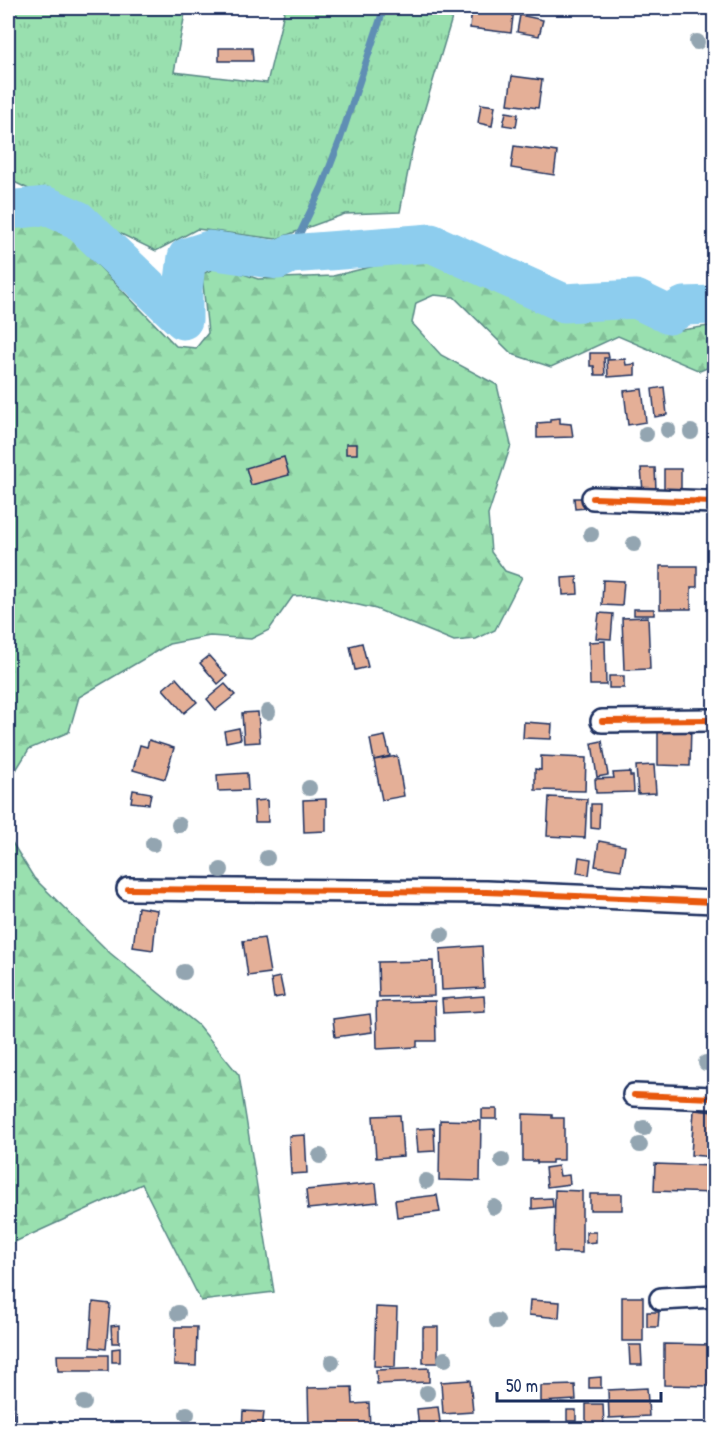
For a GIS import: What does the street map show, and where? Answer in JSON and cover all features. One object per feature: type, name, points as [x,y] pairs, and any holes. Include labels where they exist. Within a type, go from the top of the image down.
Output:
[{"type":"street","points":[[593,498],[714,502]]},
{"type":"street","points":[[602,721],[714,720]]},
{"type":"street","points":[[128,889],[486,892],[714,902]]},
{"type":"street","points":[[634,1095],[714,1098]]},
{"type":"street","points":[[661,1299],[714,1296]]},
{"type":"green space","points":[[8,8],[186,8],[174,72],[267,83],[285,8],[455,8],[412,151],[400,212],[345,214],[276,239],[197,229],[156,251],[8,179]]},
{"type":"green space","points":[[48,222],[65,231],[176,346],[196,348],[208,333],[202,274],[220,266],[258,279],[333,276],[416,256],[437,259],[510,298],[567,316],[629,315],[668,332],[714,327],[714,365],[700,371],[618,336],[551,367],[512,354],[454,297],[434,295],[416,303],[412,323],[441,355],[497,385],[511,445],[488,515],[491,552],[505,571],[522,577],[495,630],[476,639],[454,641],[376,609],[314,595],[293,596],[269,630],[251,639],[210,636],[169,644],[79,697],[69,732],[29,749],[8,783],[8,224]]},
{"type":"green space","points":[[8,836],[34,878],[110,953],[198,1025],[239,1075],[274,1292],[201,1301],[142,1184],[8,1245]]},
{"type":"building","points":[[472,8],[514,9],[511,33],[470,28]]},
{"type":"building","points":[[520,15],[543,20],[539,36],[517,32]]},
{"type":"building","points":[[219,48],[252,48],[253,61],[219,61]]},
{"type":"building","points":[[512,76],[542,80],[538,108],[508,104]]},
{"type":"building","points":[[481,104],[495,106],[492,126],[478,123]]},
{"type":"building","points":[[506,112],[518,114],[516,127],[503,125]]},
{"type":"building","points":[[514,146],[557,152],[554,175],[511,168]]},
{"type":"building","points":[[590,353],[608,353],[609,358],[604,358],[605,375],[595,375],[594,366],[590,366]]},
{"type":"building","points":[[625,359],[626,365],[635,364],[635,375],[608,377],[607,360]]},
{"type":"building","points":[[664,387],[667,415],[655,417],[652,389]]},
{"type":"building","points":[[642,389],[646,422],[628,425],[624,391]]},
{"type":"building","points":[[560,418],[560,423],[571,424],[573,437],[537,438],[537,423]]},
{"type":"building","points":[[346,444],[357,444],[357,454],[346,454]]},
{"type":"building","points":[[284,457],[289,475],[251,485],[246,468]]},
{"type":"building","points":[[641,468],[655,468],[656,490],[643,491]]},
{"type":"building","points":[[664,469],[681,469],[681,493],[664,494]]},
{"type":"building","points":[[574,498],[586,498],[587,508],[575,509]]},
{"type":"building","points":[[660,566],[697,566],[697,587],[691,587],[691,609],[660,609]]},
{"type":"building","points":[[577,577],[578,594],[563,595],[562,578]]},
{"type":"building","points":[[603,580],[624,581],[622,606],[602,605]]},
{"type":"building","points":[[634,609],[654,609],[654,615],[634,615]]},
{"type":"building","points":[[599,613],[613,614],[611,639],[596,638]]},
{"type":"building","points":[[648,617],[650,669],[624,670],[622,618]]},
{"type":"building","points":[[605,641],[606,685],[590,685],[589,642]]},
{"type":"building","points":[[362,643],[368,667],[355,670],[350,646]]},
{"type":"building","points":[[209,656],[227,676],[218,684],[200,663]]},
{"type":"building","points":[[609,676],[624,676],[624,688],[609,688]]},
{"type":"building","points":[[176,678],[197,702],[184,713],[163,689]]},
{"type":"building","points":[[225,684],[235,695],[216,710],[207,699]]},
{"type":"building","points":[[258,712],[260,742],[244,743],[242,713]]},
{"type":"building","points":[[524,722],[552,724],[551,739],[523,738]]},
{"type":"building","points":[[658,722],[691,723],[690,766],[658,765]]},
{"type":"building","points":[[239,728],[241,739],[226,742],[224,731]]},
{"type":"building","points":[[385,736],[390,756],[374,760],[370,739]]},
{"type":"building","points":[[149,740],[174,748],[165,779],[133,770],[140,745],[147,747]]},
{"type":"building","points":[[602,741],[608,775],[597,777],[592,743]]},
{"type":"building","points":[[397,756],[404,796],[382,800],[374,760]]},
{"type":"building","points":[[541,756],[586,758],[585,791],[535,790],[535,769],[541,770]]},
{"type":"building","points":[[654,765],[656,793],[638,794],[636,766]]},
{"type":"building","points":[[630,772],[630,776],[633,776],[634,792],[596,793],[595,779],[614,778],[613,773]]},
{"type":"building","points":[[247,773],[248,790],[218,791],[217,775]]},
{"type":"building","points":[[133,790],[151,793],[149,804],[131,802]]},
{"type":"building","points":[[549,797],[587,799],[585,838],[547,836]]},
{"type":"building","points":[[326,799],[326,831],[304,832],[303,800]]},
{"type":"building","points":[[267,800],[268,822],[255,822],[254,801]]},
{"type":"building","points":[[591,804],[600,804],[599,829],[591,828]]},
{"type":"building","points":[[599,841],[625,846],[621,870],[595,866]]},
{"type":"building","points":[[579,857],[591,859],[589,875],[577,873]]},
{"type":"building","points":[[138,907],[157,910],[153,950],[133,947]]},
{"type":"building","points":[[264,938],[270,973],[248,976],[243,941]]},
{"type":"building","points":[[482,946],[484,988],[442,990],[440,949]]},
{"type":"building","points":[[433,961],[434,996],[379,997],[378,962]]},
{"type":"building","points":[[280,977],[284,996],[274,998],[271,979]]},
{"type":"building","points":[[484,996],[485,1011],[443,1013],[442,999]]},
{"type":"building","points":[[435,1001],[436,1041],[417,1041],[417,1047],[377,1049],[376,1002]]},
{"type":"building","points":[[370,1014],[372,1032],[335,1037],[333,1019]]},
{"type":"building","points":[[482,1109],[497,1109],[497,1119],[482,1119]]},
{"type":"building","points":[[694,1110],[714,1112],[714,1157],[691,1155]]},
{"type":"building","points":[[523,1114],[552,1115],[552,1118],[564,1118],[564,1160],[552,1160],[552,1163],[523,1161]]},
{"type":"building","points":[[400,1115],[403,1156],[376,1158],[373,1116]]},
{"type":"building","points":[[440,1120],[481,1121],[480,1181],[439,1180]]},
{"type":"building","points":[[434,1128],[435,1151],[418,1152],[416,1129]]},
{"type":"building","points":[[305,1135],[307,1173],[291,1174],[289,1136]]},
{"type":"building","points":[[655,1164],[714,1166],[714,1193],[654,1191]]},
{"type":"building","points":[[558,1166],[560,1176],[569,1175],[570,1184],[547,1187],[545,1168]]},
{"type":"building","points":[[376,1183],[378,1202],[308,1209],[306,1190]]},
{"type":"building","points":[[555,1190],[582,1191],[582,1253],[554,1252]]},
{"type":"building","points":[[590,1194],[622,1194],[622,1210],[590,1210]]},
{"type":"building","points":[[437,1195],[440,1212],[397,1217],[395,1200]]},
{"type":"building","points":[[552,1198],[553,1207],[532,1209],[532,1199]]},
{"type":"building","points":[[586,1232],[596,1232],[596,1242],[586,1243]]},
{"type":"building","points":[[622,1297],[643,1297],[643,1341],[622,1341]]},
{"type":"building","points":[[530,1300],[560,1302],[559,1318],[529,1315]]},
{"type":"building","points":[[93,1302],[110,1304],[106,1349],[90,1347]]},
{"type":"building","points":[[376,1307],[397,1308],[395,1367],[374,1366]]},
{"type":"building","points":[[647,1312],[659,1312],[658,1327],[647,1327]]},
{"type":"building","points":[[119,1325],[119,1343],[112,1343],[111,1326]]},
{"type":"building","points":[[175,1327],[197,1327],[196,1366],[174,1365]]},
{"type":"building","points":[[423,1327],[438,1327],[438,1363],[423,1363]]},
{"type":"building","points":[[664,1344],[714,1345],[713,1386],[664,1385]]},
{"type":"building","points":[[629,1345],[641,1345],[642,1365],[630,1365]]},
{"type":"building","points":[[120,1348],[120,1362],[112,1362],[112,1349]]},
{"type":"building","points":[[57,1355],[108,1355],[108,1371],[58,1371]]},
{"type":"building","points":[[429,1368],[429,1382],[377,1384],[376,1370]]},
{"type":"building","points":[[601,1377],[601,1388],[589,1388],[589,1378]]},
{"type":"building","points":[[470,1380],[473,1412],[443,1414],[441,1382]]},
{"type":"building","points":[[575,1385],[576,1400],[541,1402],[541,1386]]},
{"type":"building","points":[[352,1387],[353,1404],[369,1403],[370,1430],[309,1430],[308,1388]]},
{"type":"building","points":[[647,1388],[649,1416],[609,1418],[608,1390]]},
{"type":"building","points":[[8,1403],[13,1403],[14,1430],[8,1430]]},
{"type":"building","points":[[586,1404],[603,1404],[604,1428],[586,1428]]},
{"type":"building","points":[[438,1407],[441,1430],[419,1430],[417,1409]]},
{"type":"building","points":[[567,1410],[576,1410],[576,1421],[567,1421]]},
{"type":"building","points":[[243,1411],[264,1412],[262,1430],[242,1430]]},
{"type":"waterway","points":[[290,254],[322,187],[340,140],[384,8]]},
{"type":"waterway","points":[[8,210],[47,206],[78,220],[183,320],[183,289],[187,257],[209,250],[278,260],[290,254],[431,243],[564,303],[636,299],[669,315],[684,306],[714,305]]},
{"type":"cycle path","points":[[593,498],[714,502]]},
{"type":"cycle path","points":[[602,721],[714,720]]},
{"type":"cycle path","points":[[128,889],[486,892],[714,902]]},
{"type":"cycle path","points":[[634,1095],[714,1098]]}]
